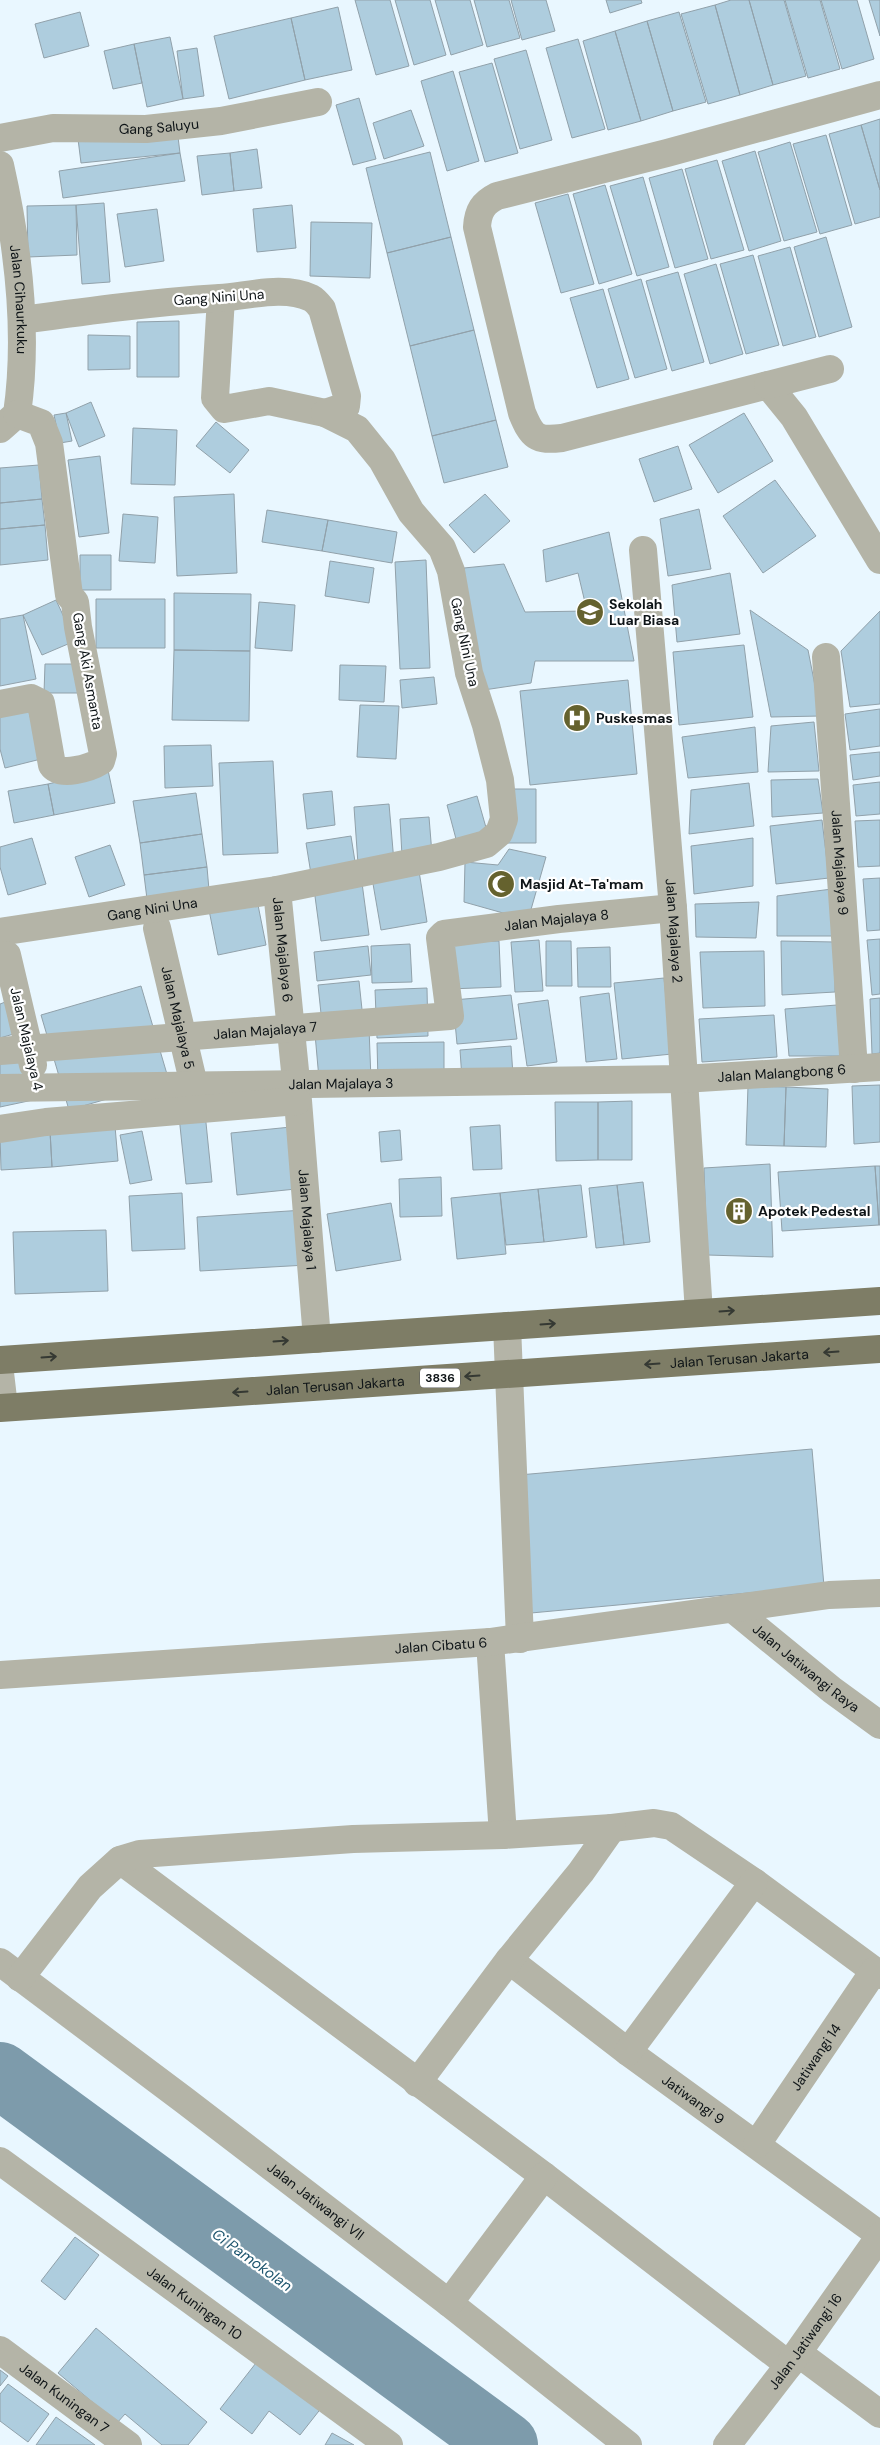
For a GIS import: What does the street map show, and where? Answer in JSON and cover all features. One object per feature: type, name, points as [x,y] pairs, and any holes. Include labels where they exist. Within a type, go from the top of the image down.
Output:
[{"type":"main road","points":[[0,1360],[880,1301]]},
{"type":"main road","name":"Jalan Terusan Jakarta","points":[[2,1407],[880,1348]]},
{"type":"street","points":[[830,369],[562,438],[548,440],[536,437],[529,428],[522,413],[477,227],[478,214],[486,202],[497,196],[715,141],[880,95]]},
{"type":"street","name":"Gang Saluyu","points":[[0,138],[53,128],[146,128],[221,121],[318,102]]},
{"type":"street","name":"Jalan Cihaurkuku","points":[[0,165],[8,203],[22,320],[21,385],[8,422]]},
{"type":"street","name":"Gang Nini Una","points":[[22,320],[177,300],[221,298],[255,292],[291,294],[312,298],[322,309],[347,396],[346,406],[325,413]]},
{"type":"street","points":[[221,298],[215,398],[218,404],[224,409],[269,401],[325,413]]},
{"type":"street","points":[[768,385],[794,417],[880,560]]},
{"type":"street","name":"Gang Nini Una","points":[[4,944],[439,857],[486,844],[499,833],[504,819],[496,760],[469,673],[451,571],[442,548],[411,512],[382,460],[357,429],[325,413]]},
{"type":"street","name":"Gang Aki Asmanta","points":[[0,704],[31,698],[40,703],[52,765],[55,770],[63,772],[101,761],[103,754],[78,627],[75,602],[69,594],[67,586],[49,443],[41,423],[8,422]]},
{"type":"street","name":"Jalan Majalaya 2","points":[[643,550],[673,908],[699,1313]]},
{"type":"street","name":"Jalan Majalaya 9","points":[[826,657],[867,1068]]},
{"type":"street","name":"Jalan Majalaya 6","points":[[277,890],[298,1100]]},
{"type":"street","name":"Jalan Majalaya 8","points":[[441,935],[559,919],[673,908]]},
{"type":"street","name":"Jalan Majalaya 5","points":[[157,928],[199,1109]]},
{"type":"street","name":"Jalan Majalaya 7","points":[[0,1051],[450,1016],[441,935]]},
{"type":"street","name":"Jalan Majalaya 4","points":[[4,944],[46,1122]]},
{"type":"street","name":"Jalan Malangbong 6","points":[[683,1079],[867,1068]]},
{"type":"street","name":"Jalan Majalaya 3","points":[[0,1088],[683,1079]]},
{"type":"street","name":"Jalan Majalaya 3","points":[[0,1098],[298,1100]]},
{"type":"street","name":"Jalan Majalaya 3","points":[[0,1129],[46,1122],[298,1100]]},
{"type":"street","name":"Jalan Majalaya 1","points":[[298,1100],[317,1339]]},
{"type":"street","points":[[507,1326],[520,1639]]},
{"type":"street","points":[[0,1374],[2,1407]]},
{"type":"street","name":"Jalan Cibatu 6","points":[[2,1677],[490,1642],[829,1595],[880,1593]]},
{"type":"street","name":"Jalan Jatiwangi Raya","points":[[733,1609],[832,1690],[880,1725]]},
{"type":"street","points":[[490,1642],[503,1835]]},
{"type":"street","points":[[10,1970],[90,1887],[120,1860],[140,1854],[343,1839],[503,1835],[612,1828],[654,1823],[671,1826],[754,1882],[877,1973]]},
{"type":"street","points":[[417,2083],[509,1960],[581,1872],[612,1828]]},
{"type":"street","points":[[120,1860],[417,2083],[793,2359],[880,2414]]},
{"type":"street","points":[[628,2052],[754,1882]]},
{"type":"street","name":"Jatiwangi 9","points":[[509,1960],[628,2052],[757,2144],[880,2236]]},
{"type":"street","name":"Jalan Jatiwangi VII","points":[[10,1970],[192,2106],[449,2303],[628,2445]]},
{"type":"street","name":"Jatiwangi 14","points":[[757,2144],[877,1973]]},
{"type":"street","name":"Jalan Kuningan 10","points":[[0,2161],[389,2445]]},
{"type":"street","points":[[449,2303],[544,2176]]},
{"type":"street","name":"Jalan Jatiwangi 16","points":[[727,2445],[793,2359],[880,2236]]},
{"type":"street","name":"Jalan Kuningan 7","points":[[0,2350],[128,2445]]},
{"type":"building","points":[[355,0],[390,0],[409,66],[376,75]]},
{"type":"building","points":[[395,0],[430,0],[446,55],[414,65]]},
{"type":"building","points":[[435,0],[470,0],[483,45],[451,55]]},
{"type":"building","points":[[474,0],[509,0],[520,38],[487,47]]},
{"type":"building","points":[[511,0],[546,0],[555,31],[522,40]]},
{"type":"building","points":[[606,0],[641,0],[642,3],[610,13]]},
{"type":"building","points":[[731,0],[749,0],[773,85],[740,95],[715,5]]},
{"type":"building","points":[[749,0],[784,0],[806,76],[773,85]]},
{"type":"building","points":[[785,0],[820,0],[840,69],[808,78]]},
{"type":"building","points":[[821,0],[857,0],[874,59],[842,69]]},
{"type":"building","points":[[869,0],[880,0],[880,36]]},
{"type":"building","points":[[715,5],[740,95],[708,104],[681,14]]},
{"type":"building","points":[[338,7],[352,70],[305,80],[291,18]]},
{"type":"building","points":[[80,12],[89,46],[44,58],[35,24]]},
{"type":"building","points":[[679,12],[706,102],[673,111],[647,21]]},
{"type":"building","points":[[291,18],[305,80],[229,99],[214,36]]},
{"type":"building","points":[[647,21],[673,111],[641,121],[615,31]]},
{"type":"building","points":[[615,31],[641,121],[608,130],[583,41]]},
{"type":"building","points":[[170,37],[183,99],[147,107],[134,44]]},
{"type":"building","points":[[578,39],[605,129],[572,138],[546,48]]},
{"type":"building","points":[[134,44],[142,83],[113,89],[104,51]]},
{"type":"building","points":[[197,48],[204,96],[183,99],[177,51]]},
{"type":"building","points":[[526,50],[552,140],[520,149],[494,59]]},
{"type":"building","points":[[492,63],[518,153],[485,162],[459,72]]},
{"type":"building","points":[[453,71],[479,161],[447,171],[421,81]]},
{"type":"building","points":[[359,98],[376,159],[353,165],[336,105]]},
{"type":"building","points":[[411,110],[424,146],[384,159],[373,123]]},
{"type":"building","points":[[880,119],[880,190],[861,125]]},
{"type":"building","points":[[861,125],[880,190],[880,217],[855,224],[829,134]]},
{"type":"building","points":[[177,129],[180,153],[81,163],[78,139]]},
{"type":"building","points":[[826,135],[852,225],[820,234],[793,144]]},
{"type":"building","points":[[790,142],[817,232],[784,241],[758,152]]},
{"type":"building","points":[[257,149],[262,188],[234,191],[230,153]]},
{"type":"building","points":[[755,151],[781,241],[749,251],[722,161]]},
{"type":"building","points":[[430,152],[451,237],[387,253],[366,168]]},
{"type":"building","points":[[180,153],[185,181],[63,198],[59,171]]},
{"type":"building","points":[[230,153],[234,191],[202,195],[197,156]]},
{"type":"building","points":[[717,160],[744,250],[711,259],[685,169]]},
{"type":"building","points":[[682,169],[708,259],[675,268],[649,178]]},
{"type":"building","points":[[643,177],[669,267],[637,276],[610,186]]},
{"type":"building","points":[[605,185],[632,274],[599,284],[573,194]]},
{"type":"building","points":[[568,194],[594,284],[561,293],[535,203]]},
{"type":"building","points":[[104,203],[110,282],[82,284],[76,205]]},
{"type":"building","points":[[76,205],[77,255],[28,257],[27,206]]},
{"type":"building","points":[[292,205],[296,248],[257,252],[253,209]]},
{"type":"building","points":[[157,209],[164,261],[125,267],[117,214]]},
{"type":"building","points":[[311,222],[372,223],[370,278],[310,276]]},
{"type":"building","points":[[451,237],[474,330],[410,346],[387,253]]},
{"type":"building","points":[[826,237],[852,327],[819,337],[794,247]]},
{"type":"building","points":[[790,247],[816,337],[783,346],[758,256]]},
{"type":"building","points":[[753,255],[779,345],[746,354],[720,264]]},
{"type":"building","points":[[716,264],[743,354],[710,364],[684,274]]},
{"type":"building","points":[[678,272],[704,362],[672,371],[646,281]]},
{"type":"building","points":[[641,279],[667,369],[635,378],[608,289]]},
{"type":"building","points":[[603,289],[629,379],[597,388],[570,298]]},
{"type":"building","points":[[179,321],[179,377],[137,377],[137,322]]},
{"type":"building","points":[[474,330],[496,420],[432,436],[410,346]]},
{"type":"building","points":[[88,335],[130,336],[130,369],[88,370]]},
{"type":"building","points":[[91,402],[105,436],[79,447],[66,413]]},
{"type":"building","points":[[66,413],[72,441],[60,443],[54,415]]},
{"type":"building","points":[[744,413],[773,461],[718,493],[689,445]]},
{"type":"building","points":[[496,420],[508,467],[444,483],[432,436]]},
{"type":"building","points":[[216,422],[249,450],[230,473],[196,446]]},
{"type":"building","points":[[133,428],[177,430],[175,485],[131,484]]},
{"type":"building","points":[[678,446],[692,489],[654,502],[639,459]]},
{"type":"building","points":[[100,456],[109,533],[79,537],[68,460]]},
{"type":"building","points":[[39,465],[42,499],[0,503],[0,468]]},
{"type":"building","points":[[775,480],[816,536],[763,573],[723,516]]},
{"type":"building","points":[[234,494],[237,573],[177,576],[174,497]]},
{"type":"building","points":[[485,494],[510,521],[474,553],[449,525]]},
{"type":"building","points":[[42,499],[45,525],[0,529],[0,503]]},
{"type":"building","points":[[699,509],[711,569],[668,576],[660,519]]},
{"type":"building","points":[[267,510],[328,520],[322,551],[262,542]]},
{"type":"building","points":[[123,514],[158,517],[155,563],[119,561]]},
{"type":"building","points":[[328,520],[397,532],[392,563],[322,551]]},
{"type":"building","points":[[45,525],[48,560],[0,565],[0,529]]},
{"type":"building","name":"Sekolah Luar Biasa","points":[[609,532],[634,661],[535,661],[531,683],[477,691],[464,568],[504,564],[525,612],[587,611],[578,573],[546,582],[543,550]]},
{"type":"building","points":[[80,555],[111,555],[111,590],[80,590]]},
{"type":"building","points":[[426,560],[430,668],[400,669],[395,562]]},
{"type":"building","points":[[330,561],[374,568],[369,603],[325,596]]},
{"type":"building","points":[[730,573],[740,634],[677,642],[672,585]]},
{"type":"building","points":[[174,593],[251,594],[250,651],[174,650]]},
{"type":"building","points":[[96,599],[165,599],[165,648],[96,648]]},
{"type":"building","points":[[56,600],[75,641],[42,655],[23,615]]},
{"type":"building","points":[[259,602],[295,605],[292,651],[255,648]]},
{"type":"building","points":[[750,610],[808,650],[821,716],[771,717]]},
{"type":"building","points":[[880,611],[880,704],[850,707],[841,651]]},
{"type":"building","points":[[23,615],[36,679],[0,686],[0,619]]},
{"type":"building","points":[[744,645],[753,717],[679,725],[673,652]]},
{"type":"building","points":[[174,650],[250,651],[249,721],[172,720]]},
{"type":"building","points":[[45,664],[80,664],[80,693],[44,693]]},
{"type":"building","points":[[340,665],[386,666],[384,702],[339,700]]},
{"type":"building","points":[[434,677],[437,704],[402,708],[400,680]]},
{"type":"building","name":"Puskesmas","points":[[628,680],[637,774],[530,785],[520,691]]},
{"type":"building","points":[[360,705],[399,706],[396,759],[357,757]]},
{"type":"building","points":[[28,708],[41,759],[5,768],[0,749],[0,715]]},
{"type":"building","points":[[880,709],[880,746],[850,750],[845,714]]},
{"type":"building","points":[[814,722],[819,771],[768,772],[771,726]]},
{"type":"building","points":[[755,727],[758,772],[688,778],[682,737]]},
{"type":"building","points":[[211,745],[213,786],[165,788],[164,746]]},
{"type":"building","points":[[880,752],[880,776],[853,780],[850,755]]},
{"type":"building","points":[[273,761],[278,853],[223,855],[219,763]]},
{"type":"building","points":[[108,770],[115,803],[54,815],[48,784]]},
{"type":"building","points":[[818,779],[823,813],[772,817],[771,780]]},
{"type":"building","points":[[880,782],[880,814],[856,816],[853,785]]},
{"type":"building","points":[[749,783],[754,826],[689,834],[691,790]]},
{"type":"building","points":[[48,784],[54,815],[14,823],[8,791]]},
{"type":"building","points":[[509,789],[536,789],[536,843],[508,843]]},
{"type":"building","points":[[332,791],[335,825],[307,829],[303,794]]},
{"type":"building","points":[[196,793],[202,834],[140,843],[133,801]]},
{"type":"building","points":[[477,796],[487,831],[456,839],[447,805]]},
{"type":"building","points":[[389,804],[394,862],[358,864],[354,807]]},
{"type":"building","points":[[429,817],[432,854],[402,856],[400,819]]},
{"type":"building","points":[[822,820],[829,878],[776,884],[770,826]]},
{"type":"building","points":[[880,820],[880,866],[858,867],[855,821]]},
{"type":"building","points":[[202,834],[207,867],[144,875],[140,843]]},
{"type":"building","points":[[351,836],[356,868],[311,874],[306,843]]},
{"type":"building","points":[[32,838],[46,884],[8,895],[0,867],[0,847]]},
{"type":"building","points":[[753,838],[753,886],[694,894],[691,846]]},
{"type":"building","points":[[110,845],[125,885],[89,897],[75,857]]},
{"type":"building","name":"Masjid At-Ta'mam","points":[[509,849],[546,857],[528,920],[464,902],[465,862],[498,865]]},
{"type":"building","points":[[207,867],[209,890],[147,899],[144,875]]},
{"type":"building","points":[[419,871],[427,922],[381,930],[372,878]]},
{"type":"building","points":[[880,878],[880,930],[867,931],[863,879]]},
{"type":"building","points":[[362,883],[369,935],[321,941],[314,889]]},
{"type":"building","points":[[832,889],[834,936],[777,936],[777,896]]},
{"type":"building","points":[[257,900],[266,945],[218,955],[209,910]]},
{"type":"building","points":[[759,902],[756,938],[696,937],[695,904]]},
{"type":"building","points":[[880,939],[880,994],[872,995],[867,940]]},
{"type":"building","points":[[539,940],[543,991],[515,992],[511,942]]},
{"type":"building","points":[[499,941],[501,987],[449,989],[447,943]]},
{"type":"building","points":[[546,941],[571,941],[572,986],[546,986]]},
{"type":"building","points":[[781,941],[835,942],[835,992],[782,995]]},
{"type":"building","points":[[410,944],[412,982],[372,983],[371,946]]},
{"type":"building","points":[[368,946],[371,975],[317,981],[314,952]]},
{"type":"building","points":[[610,947],[611,987],[578,987],[577,948]]},
{"type":"building","points":[[764,951],[765,1006],[703,1008],[700,952]]},
{"type":"building","points":[[664,978],[672,1054],[622,1059],[614,983]]},
{"type":"building","points":[[359,981],[363,1019],[322,1023],[318,985]]},
{"type":"building","points":[[141,986],[169,1081],[69,1110],[41,1015]]},
{"type":"building","points":[[427,988],[428,1036],[377,1038],[375,990]]},
{"type":"building","points":[[609,993],[617,1059],[586,1062],[580,997]]},
{"type":"building","points":[[511,995],[517,1039],[457,1044],[453,1000]]},
{"type":"building","points":[[880,998],[880,1053],[872,1054],[870,999]]},
{"type":"building","points":[[548,1000],[557,1062],[527,1066],[518,1004]]},
{"type":"building","points":[[8,1001],[17,1033],[0,1038],[0,1004]]},
{"type":"building","points":[[837,1005],[843,1056],[789,1056],[785,1009]]},
{"type":"building","points":[[774,1015],[777,1057],[702,1062],[699,1019]]},
{"type":"building","points":[[369,1028],[371,1080],[319,1079],[315,1034]]},
{"type":"building","points":[[18,1036],[33,1100],[0,1107],[0,1040]]},
{"type":"building","points":[[444,1042],[444,1080],[378,1081],[377,1043]]},
{"type":"building","points":[[511,1046],[513,1075],[462,1079],[460,1050]]},
{"type":"building","points":[[880,1085],[880,1142],[854,1144],[852,1086]]},
{"type":"building","points":[[748,1086],[786,1087],[784,1146],[746,1145]]},
{"type":"building","points":[[786,1087],[828,1089],[826,1147],[784,1146]]},
{"type":"building","points":[[632,1101],[632,1160],[598,1160],[598,1102]]},
{"type":"building","points":[[555,1102],[598,1102],[598,1160],[556,1161]]},
{"type":"building","points":[[205,1113],[212,1182],[186,1184],[179,1116]]},
{"type":"building","points":[[500,1125],[502,1169],[473,1170],[470,1127]]},
{"type":"building","points":[[115,1126],[118,1161],[52,1167],[50,1131]]},
{"type":"building","points":[[291,1127],[296,1189],[237,1195],[231,1133]]},
{"type":"building","points":[[400,1130],[402,1160],[381,1162],[379,1132]]},
{"type":"building","points":[[50,1131],[52,1167],[1,1170],[0,1134]]},
{"type":"building","points":[[142,1131],[152,1180],[130,1184],[120,1135]]},
{"type":"building","name":"Apotek Pedestal","points":[[770,1164],[773,1257],[707,1255],[704,1168]]},
{"type":"building","points":[[875,1166],[880,1166],[880,1225],[879,1225]]},
{"type":"building","points":[[875,1166],[879,1225],[782,1231],[778,1172]]},
{"type":"building","points":[[441,1177],[442,1216],[400,1217],[399,1179]]},
{"type":"building","points":[[643,1182],[650,1242],[624,1245],[617,1185]]},
{"type":"building","points":[[581,1185],[587,1237],[544,1242],[538,1189]]},
{"type":"building","points":[[617,1185],[624,1245],[596,1248],[589,1188]]},
{"type":"building","points":[[538,1189],[544,1242],[506,1245],[500,1193]]},
{"type":"building","points":[[182,1193],[185,1249],[132,1251],[129,1196]]},
{"type":"building","points":[[500,1193],[506,1254],[457,1259],[451,1198]]},
{"type":"building","points":[[391,1203],[401,1260],[336,1271],[327,1214]]},
{"type":"building","points":[[304,1210],[307,1265],[200,1271],[197,1217]]},
{"type":"building","points":[[106,1230],[108,1291],[15,1294],[13,1232]]},
{"type":"building","points":[[812,1449],[824,1586],[531,1613],[519,1475]]},
{"type":"building","points":[[75,2237],[99,2255],[65,2300],[41,2281]]},
{"type":"building","points":[[96,2328],[207,2422],[188,2445],[162,2445],[125,2414],[117,2423],[58,2373]]},
{"type":"building","points":[[263,2354],[326,2402],[300,2435],[269,2411],[252,2434],[220,2409]]},
{"type":"building","points":[[0,2370],[8,2376],[0,2386]]},
{"type":"building","points":[[8,2384],[49,2414],[28,2442],[0,2421],[0,2394]]},
{"type":"building","points":[[56,2417],[95,2445],[36,2445]]},
{"type":"building","points":[[332,2433],[354,2445],[325,2445]]},
{"type":"waterway","name":"Ci Pamokolan","points":[[0,2075],[505,2445]]},
{"type":"place","name":"Sekolah Luar Biasa","points":[[590,612]]},
{"type":"place","name":"Puskesmas","points":[[577,718]]},
{"type":"place","name":"Masjid At-Ta'mam","points":[[501,884]]},
{"type":"place","name":"Apotek Pedestal","points":[[739,1211]]}]
